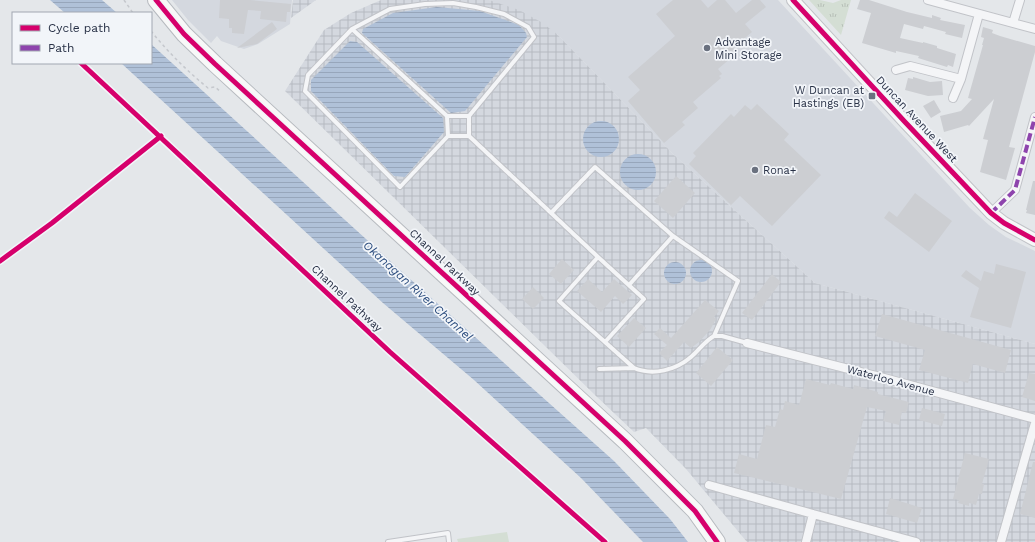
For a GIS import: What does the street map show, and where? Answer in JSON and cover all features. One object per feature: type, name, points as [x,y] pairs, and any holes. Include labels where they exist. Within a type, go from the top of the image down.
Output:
[{"type":"highway","name":"Channel Parkway","points":[[156,0],[184,34],[226,74],[625,442],[694,510],[718,542]]},
{"type":"street","name":"Duncan Avenue West","points":[[793,0],[991,213],[1004,223],[1035,240]]},
{"type":"street","points":[[928,0],[1035,29]]},
{"type":"street","points":[[1013,23],[1020,0]]},
{"type":"street","points":[[953,98],[960,80],[979,14]]},
{"type":"street","points":[[896,70],[910,66],[960,80]]},
{"type":"street","points":[[991,213],[1015,190],[1035,117]]},
{"type":"street","name":"Waterloo Avenue","points":[[747,343],[1035,419]]},
{"type":"street","points":[[1001,542],[1035,423]]},
{"type":"street","points":[[709,485],[916,542]]},
{"type":"street","points":[[806,542],[814,514]]},
{"type":"lane","points":[[448,116],[448,136],[400,187],[306,91],[308,75],[352,29],[390,9],[425,4],[453,3],[504,14],[528,27],[534,37],[469,116],[469,136]]},
{"type":"lane","points":[[352,29],[448,116],[469,116]]},
{"type":"lane","points":[[448,136],[469,136],[644,299],[605,342]]},
{"type":"lane","points":[[551,213],[595,167],[673,236],[738,281],[714,336],[689,358],[678,365],[664,371],[639,370],[634,368],[599,369]]},
{"type":"lane","points":[[629,284],[673,236]]},
{"type":"lane","points":[[598,257],[559,301],[634,368]]},
{"type":"lane","points":[[714,336],[722,336],[747,343]]},
{"type":"lane","points":[[388,542],[448,533],[449,542]]},
{"type":"path","points":[[124,0],[132,12]]},
{"type":"path","points":[[152,32],[165,48],[193,76],[208,88],[215,87],[221,92]]},
{"type":"shaded area","points":[[172,0],[292,0],[290,24],[258,44],[244,49],[221,41],[217,36],[211,43],[188,20]]},
{"type":"shaded area","points":[[293,0],[316,0],[291,18]]},
{"type":"shaded area","points":[[381,0],[489,0],[519,10],[541,22],[557,34],[674,155],[815,283],[1035,344],[1035,542],[747,542],[686,469],[646,428],[634,432],[285,91],[324,30],[351,13]]},
{"type":"shaded area","points":[[489,0],[778,0],[970,208],[989,225],[1006,237],[1035,251],[1035,344],[815,283],[674,155],[557,34]]},
{"type":"green space","points":[[809,0],[820,0],[833,3],[841,0],[851,0],[841,35]]},
{"type":"green space","points":[[507,532],[509,542],[458,542],[457,539]]},
{"type":"water","points":[[50,0],[102,0],[116,12],[64,12]]},
{"type":"water","points":[[437,7],[480,11],[519,25],[526,33],[527,37],[465,111],[451,113],[362,33],[363,29],[393,13]]},
{"type":"water","points":[[350,41],[357,42],[443,118],[444,132],[405,177],[394,176],[311,91],[311,80]]},
{"type":"water","name":"Okanagan River Channel","points":[[152,45],[409,278],[614,461],[670,519],[688,542],[643,542],[581,478],[474,380],[383,303],[122,64],[152,64]]},
{"type":"water","points":[[604,121],[614,126],[618,132],[618,146],[614,152],[608,156],[598,157],[588,152],[584,146],[583,136],[588,126],[594,122]]},
{"type":"water","points":[[635,154],[641,154],[651,159],[656,172],[651,185],[641,190],[635,190],[625,185],[620,175],[620,169],[625,159]]},
{"type":"water","points":[[701,260],[709,263],[712,271],[709,279],[701,282],[693,279],[690,271],[693,263]]},
{"type":"water","points":[[675,262],[683,265],[686,273],[683,281],[675,284],[667,281],[664,273],[667,265]]},
{"type":"building","points":[[220,0],[250,0],[291,4],[290,12],[287,12],[286,22],[260,19],[261,11],[248,10],[244,34],[232,33],[232,28],[229,28],[229,19],[219,18]]},
{"type":"building","name":"Advantage Mini Storage","points":[[673,0],[701,0],[708,8],[717,0],[725,0],[736,13],[752,0],[760,0],[766,7],[745,24],[752,32],[733,48],[737,53],[718,69],[722,74],[719,76],[721,78],[693,102],[698,108],[682,122],[685,125],[664,143],[628,101],[640,90],[628,77],[675,36],[656,14]]},
{"type":"building","points":[[860,0],[869,0],[932,18],[932,15],[941,18],[940,20],[965,25],[962,38],[945,34],[946,32],[924,26],[923,29],[904,24],[900,38],[937,46],[937,48],[956,54],[953,67],[948,65],[947,67],[918,58],[919,56],[896,51],[896,53],[862,43],[871,13],[857,9]]},
{"type":"building","points":[[272,22],[277,29],[257,44],[237,48]]},
{"type":"building","points":[[983,27],[993,30],[992,33],[1000,36],[1035,46],[1035,52],[1009,147],[1015,148],[1006,180],[980,172],[988,140],[983,139],[994,99],[969,126],[968,125],[944,132],[940,116],[961,111],[972,99],[968,98],[983,45],[984,38],[981,37]]},
{"type":"building","points":[[913,77],[930,82],[942,81],[943,95],[928,96],[905,90],[908,78],[913,79]]},
{"type":"building","points":[[934,100],[941,112],[931,118],[923,106]]},
{"type":"building","name":"Rona+","points":[[757,104],[789,134],[784,140],[821,175],[772,226],[740,196],[731,205],[689,164],[696,156],[693,153],[731,114],[734,117],[745,105],[751,110]]},
{"type":"building","points":[[676,176],[695,193],[673,218],[654,201]]},
{"type":"building","points":[[1033,181],[1035,181],[1035,215],[1026,213]]},
{"type":"building","points":[[915,193],[952,221],[929,252],[884,218],[889,211],[897,217]]},
{"type":"building","points":[[562,259],[574,270],[561,284],[549,274]]},
{"type":"building","points":[[996,264],[1026,272],[1011,328],[970,317],[979,288],[961,276],[966,270],[981,281],[984,271],[994,274]]},
{"type":"building","points":[[772,274],[781,282],[752,320],[742,313]]},
{"type":"building","points":[[588,279],[602,292],[614,279],[632,295],[623,304],[615,296],[601,312],[577,291]]},
{"type":"building","points":[[533,287],[544,298],[533,309],[522,299]]},
{"type":"building","points":[[705,300],[719,311],[714,317],[716,319],[710,330],[691,348],[684,342],[667,361],[659,353],[667,345],[654,334],[660,328],[671,338]]},
{"type":"building","points":[[882,314],[1011,350],[1005,373],[973,364],[968,383],[919,370],[925,350],[875,336]]},
{"type":"building","points":[[634,318],[646,328],[629,347],[617,336]]},
{"type":"building","points":[[717,347],[733,360],[711,386],[696,373]]},
{"type":"building","points":[[1029,373],[1035,374],[1035,401],[1022,397]]},
{"type":"building","points":[[806,379],[830,385],[831,383],[853,389],[854,385],[878,392],[878,394],[909,402],[906,413],[902,412],[899,425],[883,421],[886,411],[867,407],[841,499],[734,473],[739,454],[757,459],[766,425],[775,427],[780,409],[783,410],[785,401],[799,405]]},
{"type":"building","points":[[922,408],[945,414],[942,426],[919,420]]},
{"type":"building","points":[[965,453],[989,459],[982,484],[984,484],[982,494],[979,494],[976,505],[969,503],[969,506],[958,503],[959,500],[953,499]]},
{"type":"building","points":[[1033,462],[1035,462],[1035,518],[1020,514]]},
{"type":"building","points":[[890,498],[922,508],[917,523],[886,514]]},
{"type":"marked path","points":[[991,213],[1015,190],[1035,117]]},
{"type":"cycle path","points":[[156,0],[184,34],[215,64],[625,441],[695,511],[717,542]]},
{"type":"cycle path","points":[[793,0],[991,213],[1004,223],[1035,240]]},
{"type":"cycle path","name":"Channel Pathway","points":[[82,64],[390,352],[605,542]]},
{"type":"cycle path","points":[[0,261],[52,223],[161,136]]},
{"type":"place","name":"Advantage Mini Storage","points":[[707,48]]},
{"type":"place","name":"W Duncan at Hastings (EB)","points":[[872,96]]},
{"type":"place","name":"Rona+","points":[[755,170]]}]
